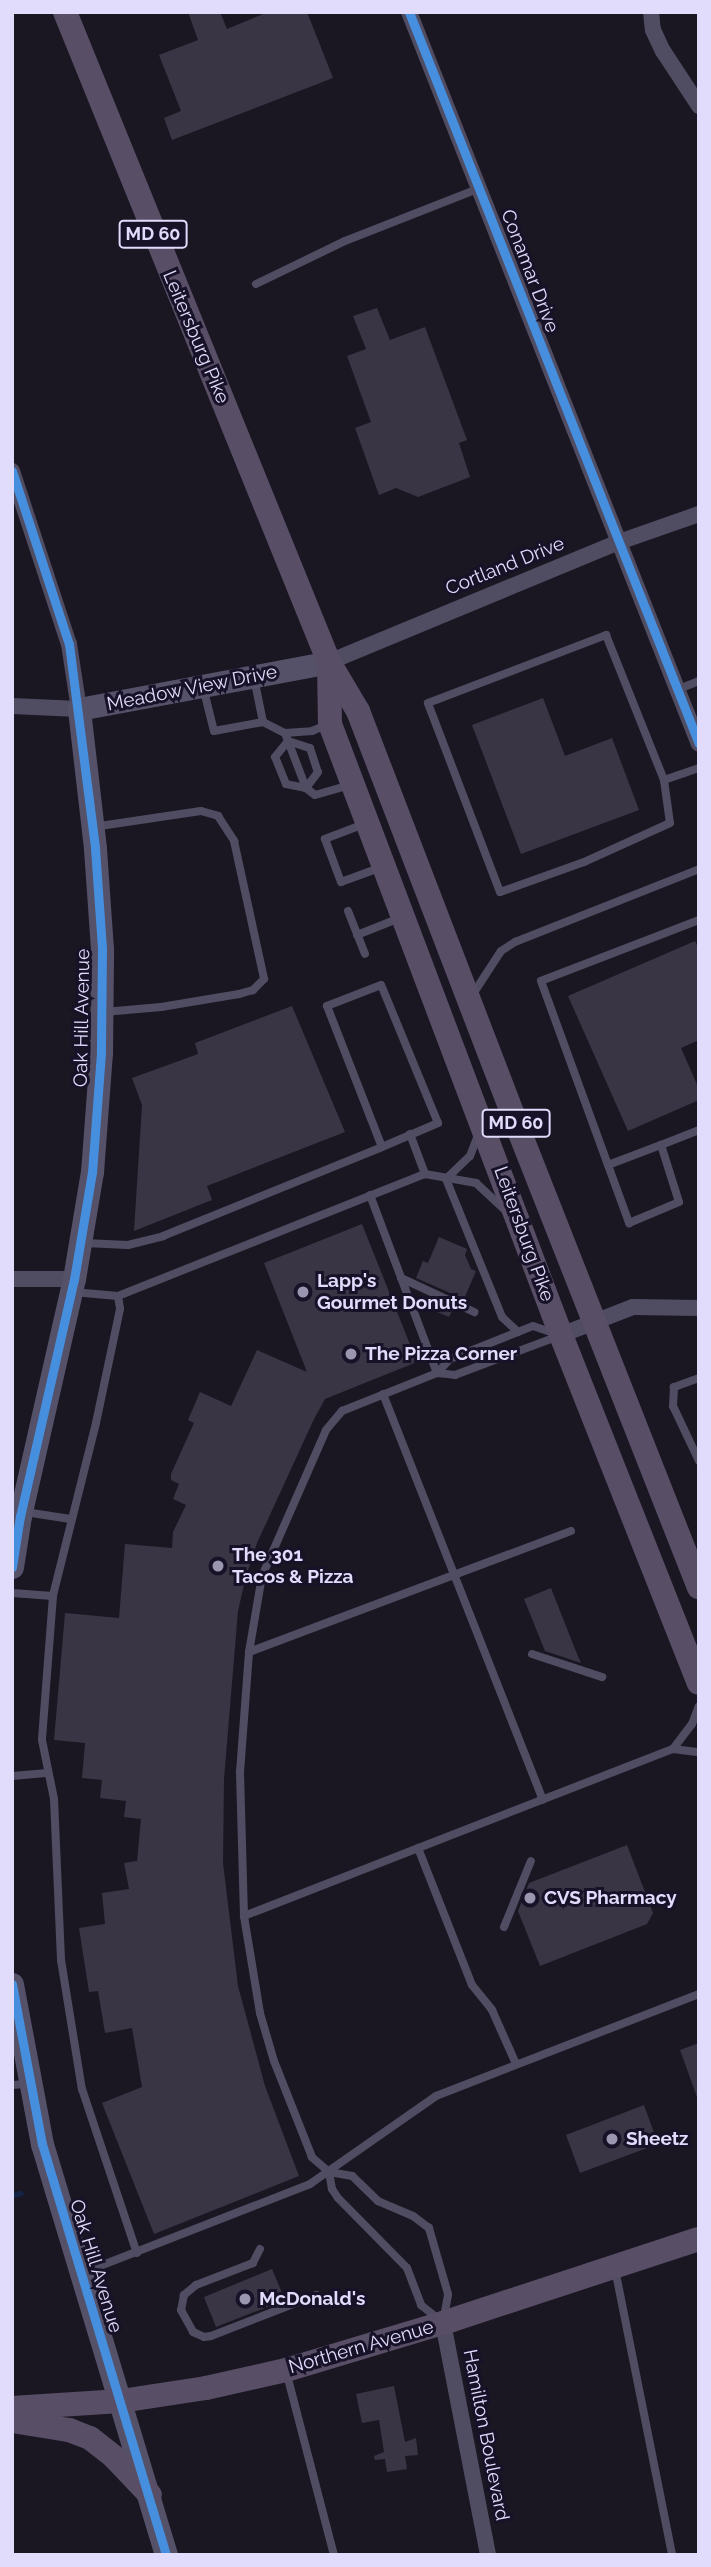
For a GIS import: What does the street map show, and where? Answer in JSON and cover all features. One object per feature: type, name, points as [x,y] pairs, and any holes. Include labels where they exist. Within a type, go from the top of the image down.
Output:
[{"type":"main road","name":"Leitersburg Pike","points":[[65,12],[329,662],[358,711],[699,1587]]},
{"type":"main road","name":"Leitersburg Pike","points":[[329,662],[330,724],[478,1108],[561,1335],[699,1683]]},
{"type":"main road","name":"Northern Avenue","points":[[12,2408],[121,2401],[206,2388],[285,2370],[443,2323],[699,2239]]},
{"type":"main road","points":[[12,2421],[69,2430],[90,2438],[114,2457],[150,2495]]},
{"type":"street","name":"Conamar Drive","points":[[409,12],[680,689],[698,742]]},
{"type":"street","points":[[651,12],[653,30],[663,51],[699,106]]},
{"type":"street","name":"Oak Hill Avenue","points":[[12,471],[69,643],[92,827],[102,949],[102,1012],[92,1172],[72,1285],[21,1511],[12,1567]]},
{"type":"street","name":"Cortland Drive","points":[[329,662],[619,542],[699,514]]},
{"type":"street","name":"Meadow View Drive","points":[[12,706],[79,709],[329,662]]},
{"type":"street","points":[[12,1279],[72,1285]]},
{"type":"street","points":[[561,1335],[633,1307],[699,1308]]},
{"type":"street","name":"Oak Hill Avenue","points":[[12,1984],[20,2085],[121,2401],[166,2555]]},
{"type":"street","name":"Hamilton Boulevard","points":[[443,2323],[488,2555]]},
{"type":"lane","points":[[256,284],[345,241],[478,189]]},
{"type":"lane","points":[[606,635],[664,780],[670,823],[584,862],[500,892],[428,702],[606,635]]},
{"type":"lane","points":[[253,676],[263,722]]},
{"type":"lane","points":[[680,689],[699,681]]},
{"type":"lane","points":[[202,686],[214,731],[263,722],[310,748],[318,772],[306,788]]},
{"type":"lane","points":[[330,724],[287,737],[275,757],[286,784],[306,788],[315,794],[353,784]]},
{"type":"lane","points":[[287,737],[306,788]]},
{"type":"lane","points":[[664,780],[699,768]]},
{"type":"lane","points":[[92,827],[201,811],[218,816],[234,841],[264,978],[253,990],[239,994],[161,1007],[102,1012]]},
{"type":"lane","points":[[368,822],[325,839],[341,882],[384,866]]},
{"type":"lane","points":[[470,999],[489,965],[501,951],[515,942],[699,869]]},
{"type":"lane","points":[[348,911],[365,954]]},
{"type":"lane","points":[[357,934],[404,917]]},
{"type":"lane","points":[[661,1145],[679,1202],[629,1223],[541,981],[699,920]]},
{"type":"lane","points":[[80,1243],[128,1245],[163,1236],[382,1147],[438,1123],[380,985],[327,1006],[382,1147]]},
{"type":"lane","points":[[446,1179],[473,1151],[478,1137],[478,1108]]},
{"type":"lane","points":[[608,1165],[699,1130]]},
{"type":"lane","points":[[410,1134],[425,1174]]},
{"type":"lane","points":[[72,1285],[118,1296],[425,1174],[481,1186],[523,1231]]},
{"type":"lane","points":[[446,1179],[502,1317],[518,1332]]},
{"type":"lane","points":[[370,1195],[437,1373]]},
{"type":"lane","points":[[401,1278],[474,1312]]},
{"type":"lane","points":[[118,1296],[120,1309],[96,1423],[53,1596],[41,1732],[54,1799],[61,1960],[82,2089],[137,2253]]},
{"type":"lane","points":[[329,2172],[352,2176],[378,2201],[413,2216],[429,2228],[448,2294],[443,2323],[421,2305],[407,2268],[338,2198],[332,2189],[329,2172],[310,2153],[274,2061],[260,2013],[244,1916],[240,1772],[249,1652],[255,1606],[266,1563],[326,1430],[342,1411],[437,1373],[450,1359],[533,1326],[561,1335]]},
{"type":"lane","points":[[437,1373],[455,1375],[561,1335]]},
{"type":"lane","points":[[699,1378],[674,1387],[673,1406],[699,1461]]},
{"type":"lane","points":[[383,1394],[542,1800]]},
{"type":"lane","points":[[21,1511],[70,1519]]},
{"type":"lane","points":[[249,1652],[571,1531]]},
{"type":"lane","points":[[12,1593],[53,1596]]},
{"type":"lane","points":[[533,1654],[602,1677]]},
{"type":"lane","points":[[673,1749],[692,1724],[699,1706]]},
{"type":"lane","points":[[244,1916],[673,1749],[699,1752]]},
{"type":"lane","points":[[12,1776],[48,1773]]},
{"type":"lane","points":[[418,1848],[472,1985],[492,2010],[516,2064]]},
{"type":"lane","points":[[504,1927],[531,1861]]},
{"type":"lane","points":[[79,2274],[278,2199],[329,2172],[430,2100],[699,1994]]},
{"type":"lane","points":[[260,2249],[253,2263],[196,2285],[187,2292],[181,2306],[193,2332],[204,2337],[211,2336],[316,2295]]},
{"type":"lane","points":[[615,2267],[672,2555]]},
{"type":"lane","points":[[285,2370],[334,2555]]},
{"type":"building","points":[[188,12],[220,12],[227,29],[268,12],[307,12],[333,78],[172,140],[164,118],[181,111],[159,55],[198,40]]},
{"type":"building","points":[[377,308],[390,340],[425,327],[467,440],[459,443],[470,477],[418,497],[396,488],[379,495],[355,428],[371,422],[347,356],[366,349],[353,316]]},
{"type":"building","points":[[543,698],[565,756],[612,738],[639,810],[521,854],[472,725]]},
{"type":"building","points":[[695,941],[699,950],[699,1040],[681,1048],[699,1089],[699,1100],[628,1131],[568,996]]},
{"type":"building","points":[[292,1006],[345,1132],[207,1186],[212,1200],[134,1231],[142,1105],[132,1078],[198,1054],[195,1043]]},
{"type":"building","points":[[362,1224],[417,1362],[325,1399],[314,1419],[257,1543],[246,1576],[238,1611],[224,1779],[223,1863],[238,1986],[265,2086],[299,2176],[154,2234],[102,2103],[142,2087],[132,2028],[105,2033],[98,1991],[89,1992],[79,1928],[105,1924],[102,1893],[129,1889],[124,1863],[137,1861],[141,1819],[124,1817],[126,1801],[100,1798],[102,1780],[82,1778],[85,1743],[54,1740],[65,1613],[119,1618],[125,1544],[172,1548],[173,1532],[186,1505],[173,1499],[179,1484],[171,1480],[171,1474],[194,1423],[188,1420],[200,1392],[231,1406],[257,1350],[307,1372],[264,1263]]},
{"type":"building","points":[[439,1237],[467,1249],[465,1255],[471,1269],[476,1271],[464,1299],[416,1278],[423,1261],[428,1263]]},
{"type":"building","points":[[427,1297],[453,1309],[449,1317],[423,1306]]},
{"type":"building","points":[[551,1588],[581,1663],[545,1651],[524,1599]]},
{"type":"building","name":"CVS Pharmacy","points":[[627,1845],[653,1913],[647,1924],[540,1966],[518,1911],[529,1883]]},
{"type":"building","name":"Sheetz","points":[[699,2043],[699,2097],[697,2097],[680,2050]]},
{"type":"building","name":"Sheetz","points":[[644,2105],[658,2144],[580,2173],[566,2135]]},
{"type":"building","name":"McDonald's","points":[[272,2269],[285,2300],[216,2327],[204,2297]]},
{"type":"building","points":[[394,2386],[405,2442],[416,2438],[418,2455],[405,2456],[407,2469],[387,2472],[385,2459],[375,2460],[374,2456],[384,2452],[379,2420],[362,2423],[356,2394]]},
{"type":"waterway","points":[[12,2195],[21,2193]]},
{"type":"cycle path","points":[[409,12],[699,744]]},
{"type":"cycle path","points":[[12,471],[69,644],[95,848],[102,949],[101,1053],[92,1172],[74,1279],[20,1516],[12,1567]]},
{"type":"cycle path","points":[[12,1984],[42,2144],[166,2555]]},
{"type":"place","name":"Lapp's Gourmet Donuts","points":[[303,1292]]},
{"type":"place","name":"The Pizza Corner","points":[[351,1354]]},
{"type":"place","name":"The 301 Tacos & Pizza","points":[[218,1566]]},
{"type":"place","name":"CVS Pharmacy","points":[[530,1898]]},
{"type":"place","name":"Sheetz","points":[[612,2139]]},
{"type":"place","name":"McDonald's","points":[[245,2299]]}]
